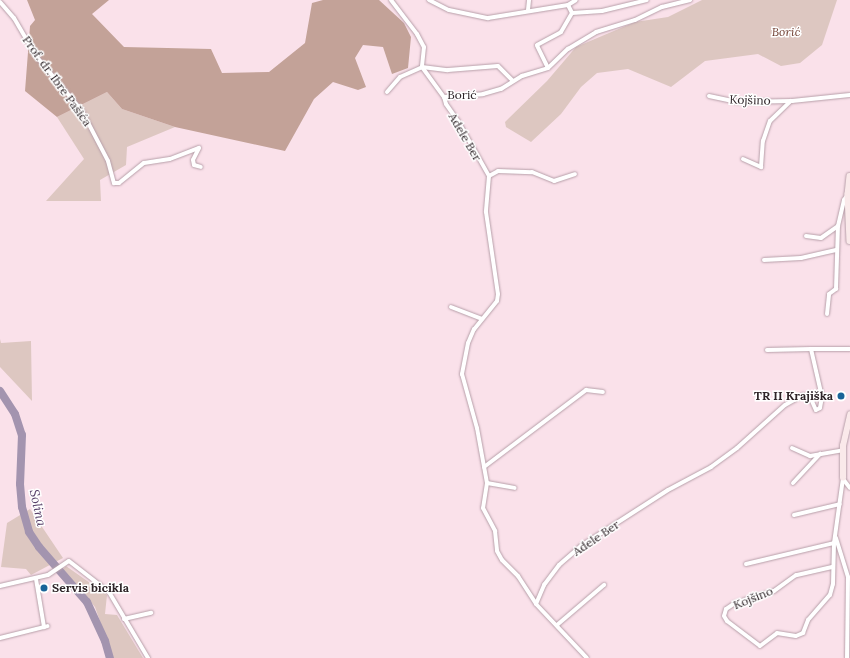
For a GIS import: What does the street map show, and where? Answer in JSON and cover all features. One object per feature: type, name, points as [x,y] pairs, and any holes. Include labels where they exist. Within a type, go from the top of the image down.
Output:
[{"type":"street","points":[[387,92],[400,77],[422,67],[424,47],[391,0]]},
{"type":"street","points":[[429,0],[449,10],[488,18],[528,10],[568,5],[576,0]]},
{"type":"street","points":[[528,10],[529,0]]},
{"type":"street","points":[[572,13],[602,11],[647,0]]},
{"type":"street","name":"Borić","points":[[422,67],[444,97],[483,94],[501,89],[513,81],[548,68],[568,49],[596,32],[634,20],[662,7],[690,0]]},
{"type":"street","name":"Prof. dr. Ibre Pašića","points":[[3,2],[36,56],[82,111],[108,161],[114,183],[131,175],[144,163],[170,159],[199,148],[193,160],[194,165],[201,167]]},
{"type":"street","points":[[568,5],[572,13]]},
{"type":"street","points":[[548,68],[537,45],[561,32],[572,13]]},
{"type":"street","name":"Borić","points":[[422,67],[448,70],[498,66],[513,81]]},
{"type":"street","name":"Kojšino","points":[[709,96],[738,102],[792,101],[850,95]]},
{"type":"street","name":"Adele Ber","points":[[444,97],[446,104],[458,120],[488,176]]},
{"type":"street","name":"Kojšino","points":[[743,159],[761,167],[763,141],[770,121],[792,101]]},
{"type":"street","points":[[575,174],[554,181],[532,172],[498,171],[488,176],[486,212],[493,246],[498,294],[497,301],[482,319],[468,342],[462,374],[487,483],[483,508],[495,531],[497,551],[518,576],[536,604],[587,658]]},
{"type":"street","points":[[850,176],[848,194],[850,241]]},
{"type":"street","points":[[827,314],[829,294],[836,288],[838,226],[844,200],[848,194]]},
{"type":"street","points":[[806,236],[821,238],[838,226]]},
{"type":"street","points":[[764,260],[800,258],[837,250]]},
{"type":"street","points":[[451,307],[482,319]]},
{"type":"street","name":"Adele Ber","points":[[536,604],[544,585],[559,565],[581,546],[651,501],[711,467],[737,448],[785,405],[803,396],[811,399],[816,410],[820,408],[822,397],[811,349]]},
{"type":"street","points":[[767,350],[850,349]]},
{"type":"street","points":[[484,466],[586,390],[603,392]]},
{"type":"street","name":"Kojšino","points":[[832,566],[796,575],[774,591],[735,603],[726,609],[724,616],[760,646],[777,633],[796,636],[803,633],[808,620],[830,595],[833,584],[832,566],[834,543],[843,478],[843,450],[850,415]]},
{"type":"street","points":[[792,448],[802,454],[820,454],[843,450]]},
{"type":"street","points":[[793,483],[820,454]]},
{"type":"street","points":[[843,478],[850,488]]},
{"type":"street","points":[[487,483],[515,488]]},
{"type":"street","points":[[794,515],[840,504]]},
{"type":"street","points":[[835,537],[846,569],[850,576]]},
{"type":"street","points":[[746,564],[834,543]]},
{"type":"street","points":[[0,586],[36,579],[52,573],[68,562],[109,592],[148,658]]},
{"type":"street","points":[[846,569],[847,658]]},
{"type":"street","points":[[0,638],[46,627],[36,579]]},
{"type":"street","points":[[557,625],[604,586]]},
{"type":"street","points":[[124,619],[151,613]]},
{"type":"green space","points":[[702,0],[837,0],[822,45],[800,63],[781,66],[758,54],[705,61],[671,87],[628,69],[597,73],[581,87],[561,114],[531,142],[506,127],[505,122],[547,81],[576,47],[635,22],[668,17]]},
{"type":"green space","points":[[107,92],[122,109],[175,127],[127,147],[126,165],[100,180],[101,201],[46,201],[84,159],[57,117]]},
{"type":"green space","points":[[0,339],[1,343],[31,341],[32,401],[0,367]]},
{"type":"green space","points":[[30,509],[63,558],[31,575],[26,569],[1,567],[7,523]]},
{"type":"green space","points":[[66,566],[107,595],[105,614],[117,615],[143,658],[113,658],[95,607],[63,569]]},
{"type":"shaded area","points":[[27,0],[109,0],[92,14],[124,47],[211,49],[222,73],[269,72],[305,43],[312,3],[323,0],[379,0],[404,23],[411,37],[408,68],[392,74],[383,47],[363,45],[355,58],[366,87],[358,90],[333,82],[314,99],[285,151],[175,127],[122,109],[107,92],[57,117],[25,91],[30,26],[35,20]]},
{"type":"waterway","name":"Solina","points":[[0,391],[15,414],[22,435],[20,484],[22,507],[29,532],[39,547],[87,602],[105,641],[110,658]]},
{"type":"place","name":"TR II Krajiška","points":[[841,396]]},
{"type":"place","name":"Servis bicikla","points":[[44,588]]}]
